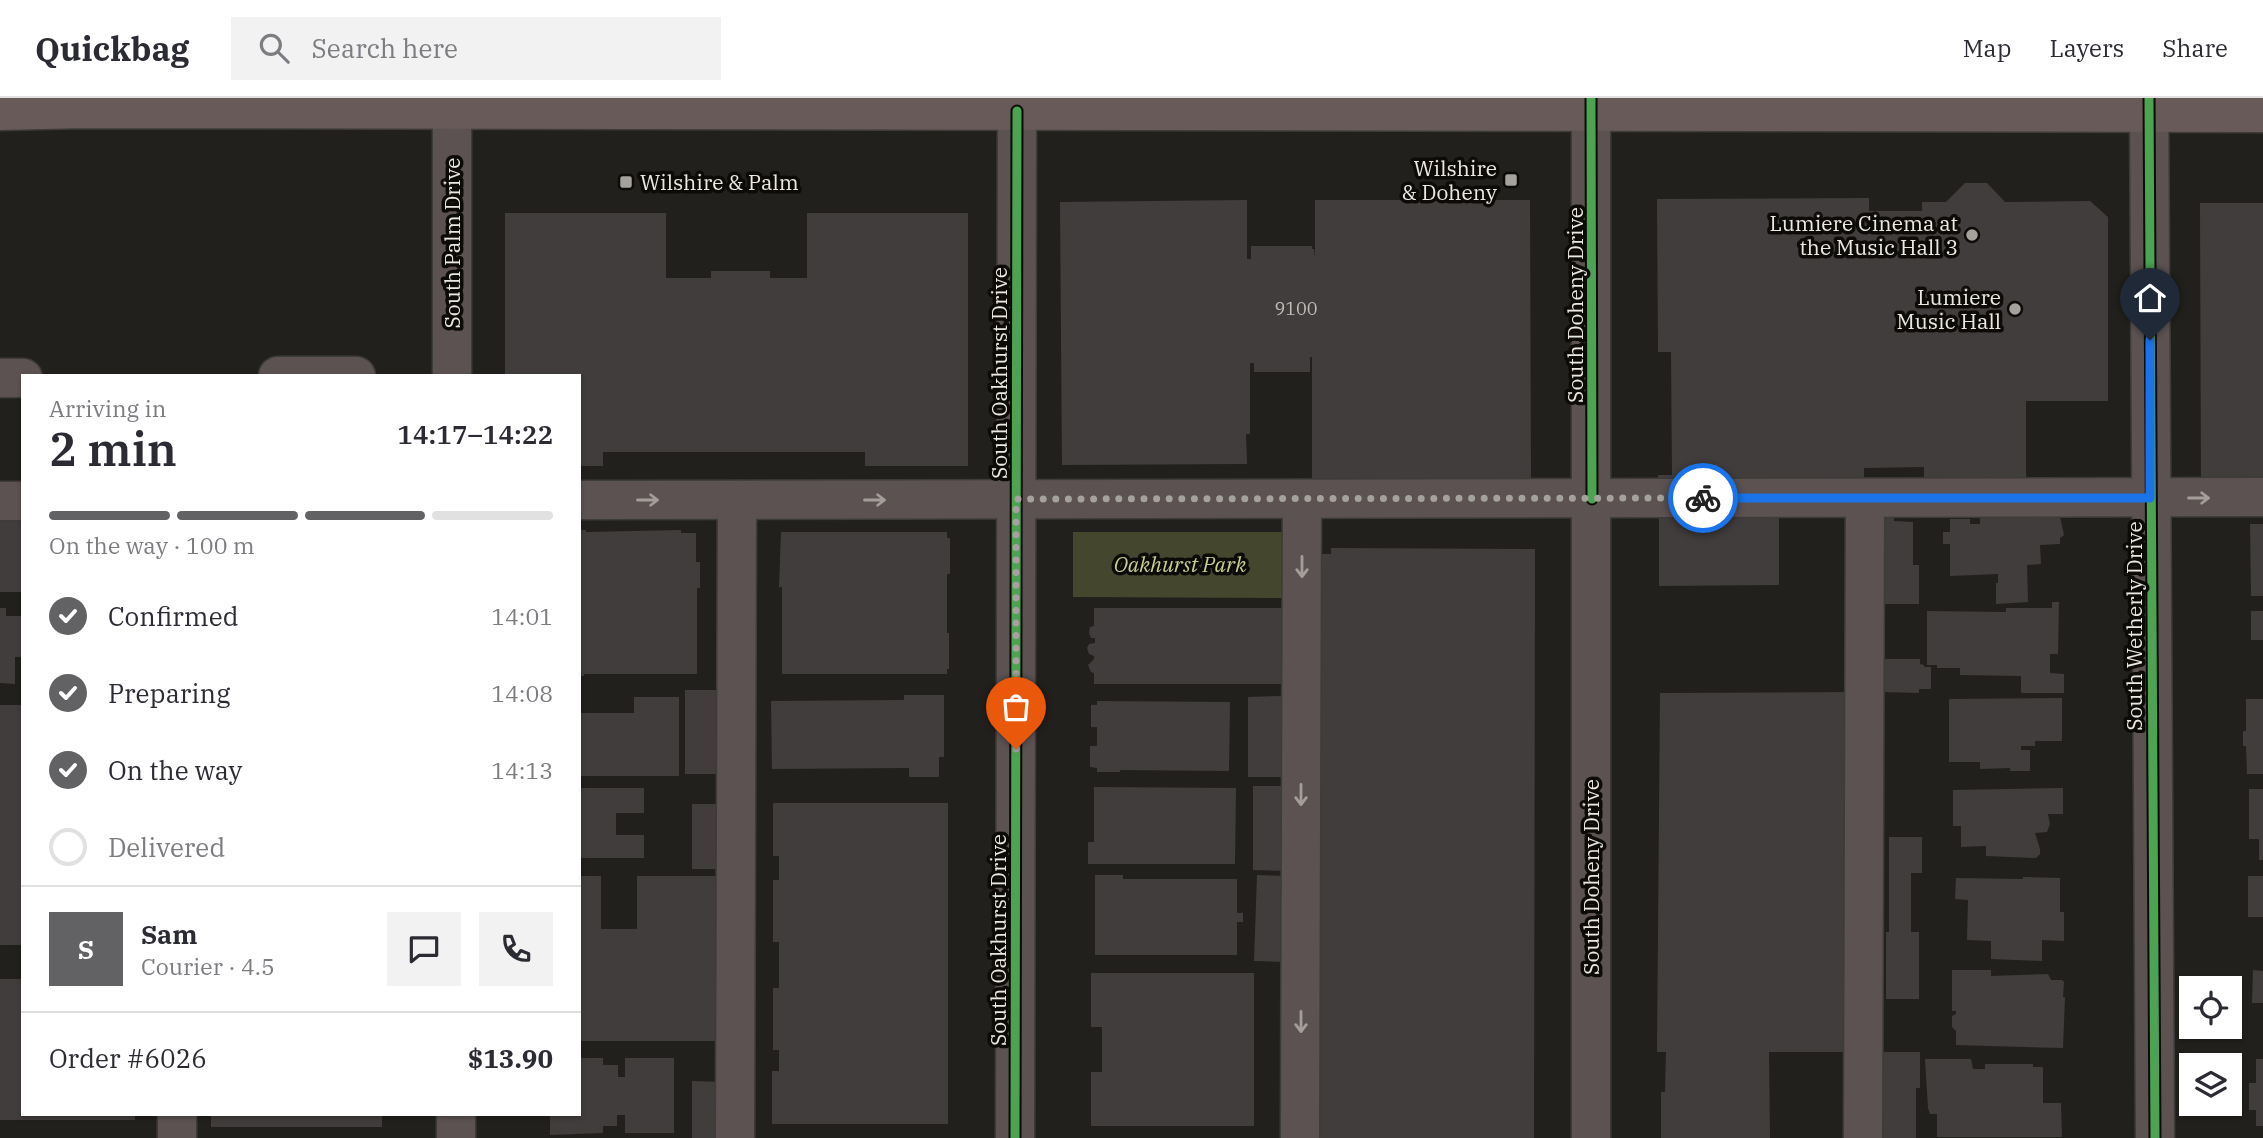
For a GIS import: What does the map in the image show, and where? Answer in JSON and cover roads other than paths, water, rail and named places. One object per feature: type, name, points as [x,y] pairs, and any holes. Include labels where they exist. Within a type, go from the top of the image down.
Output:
[{"type":"main road","points":[[0,111],[214,104],[452,110],[909,104],[1017,111],[1591,105],[2149,106],[2263,113]]},
{"type":"street","name":"South Doheny Drive","points":[[1591,105],[1591,1138]]},
{"type":"street","name":"South Wetherly Drive","points":[[2149,106],[2155,1138]]},
{"type":"street","name":"South Palm Drive","points":[[452,110],[452,374]]},
{"type":"street","name":"South Oakhurst Drive","points":[[1015,1138],[1017,111]]},
{"type":"street","points":[[0,378],[21,378]]},
{"type":"street","points":[[581,500],[2263,497]]},
{"type":"street","points":[[1300,1138],[1302,499]]},
{"type":"street","points":[[1863,1138],[1865,499]]},
{"type":"street","points":[[735,1138],[737,500]]},
{"type":"street","points":[[0,501],[21,501]]},
{"type":"street","points":[[177,1116],[177,1138]]},
{"type":"street","points":[[456,1116],[456,1138]]},
{"type":"place","name":"Wilshire & Doheny","points":[[1511,180]]},
{"type":"place","name":"Wilshire & Palm","points":[[626,182]]},
{"type":"place","name":"Lumiere Cinema at the Music Hall 3","points":[[1972,235]]},
{"type":"place","name":"Lumiere Music Hall","points":[[2015,309]]},
{"type":"park label","name":"Oakhurst Park","points":[[1180,564]]}]
